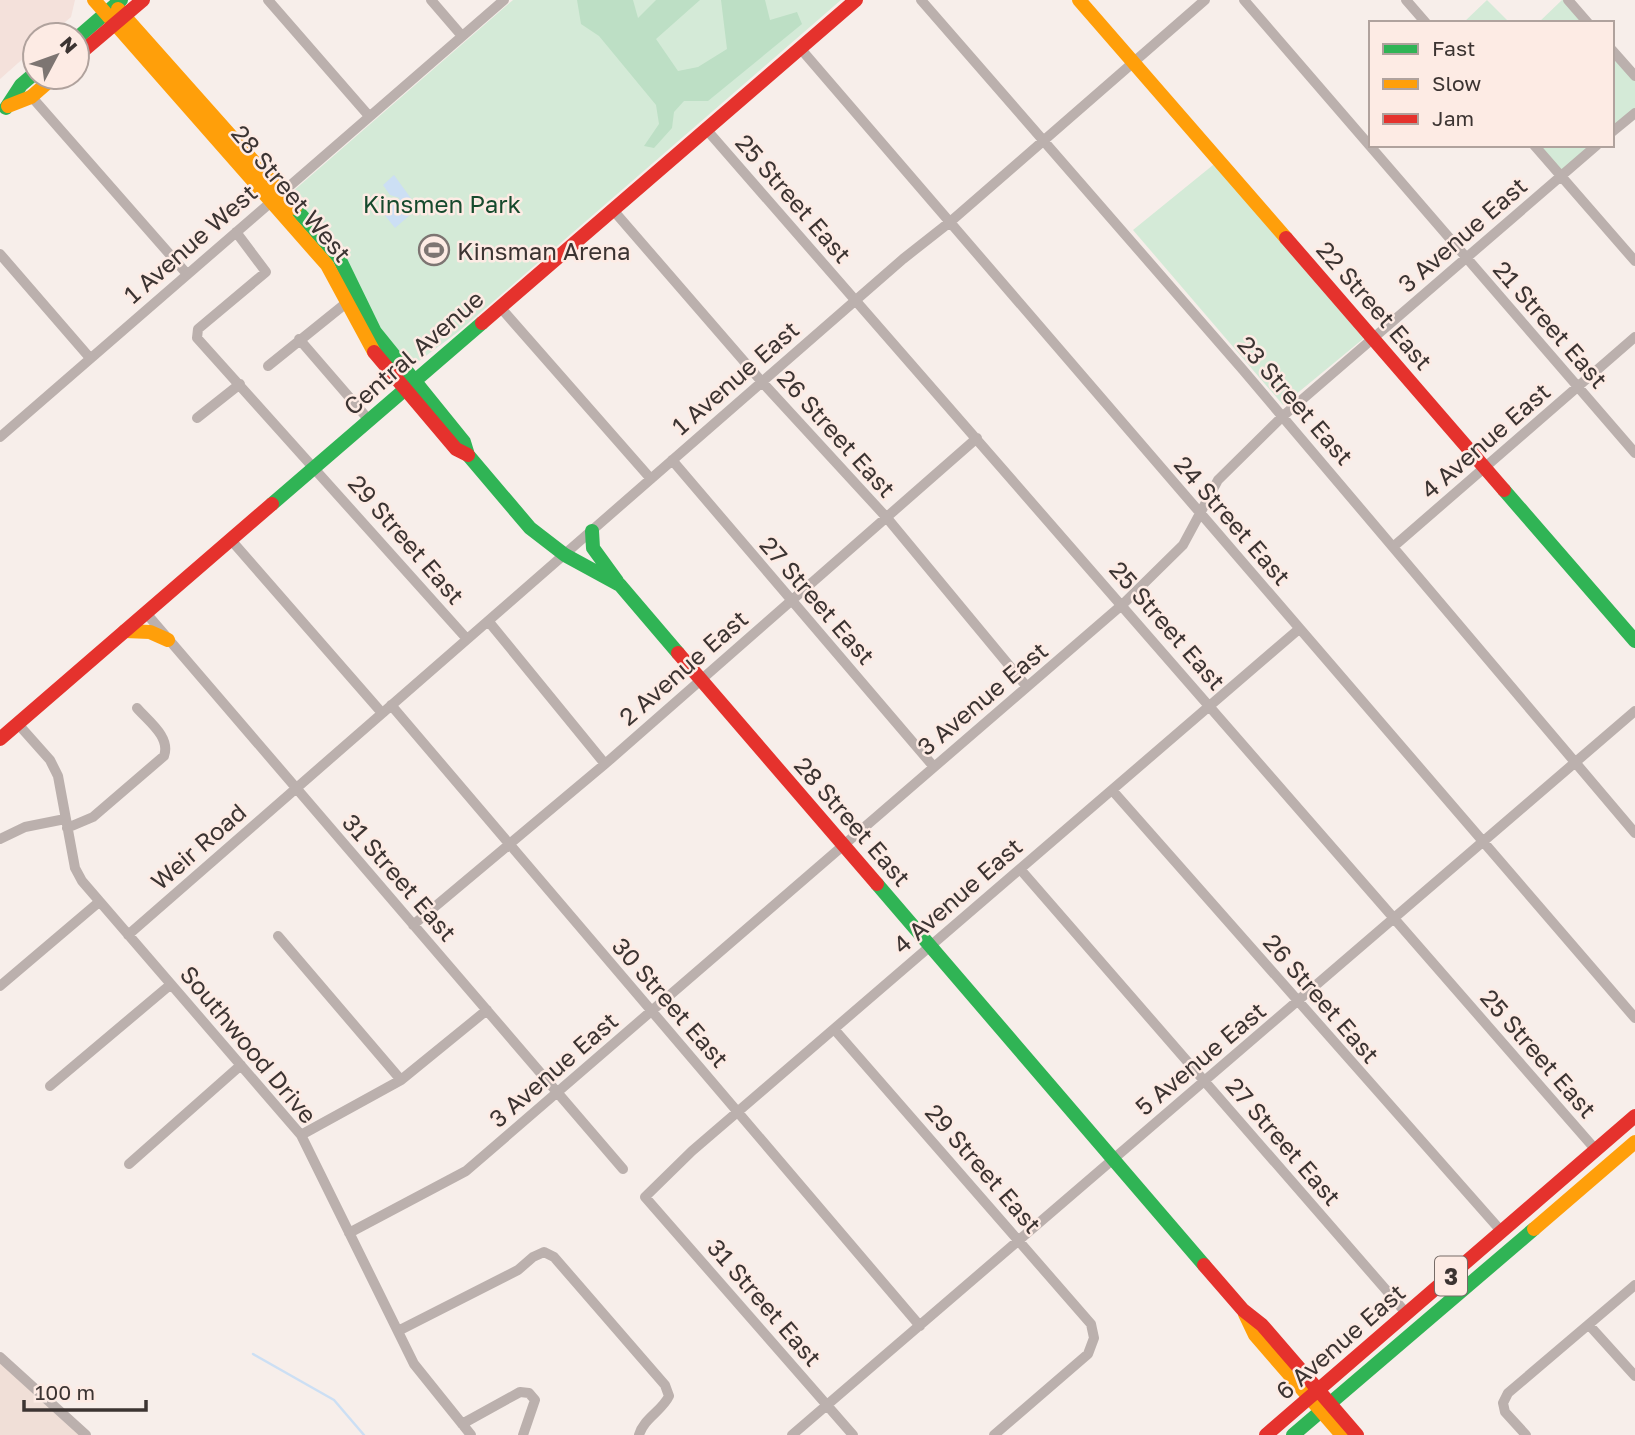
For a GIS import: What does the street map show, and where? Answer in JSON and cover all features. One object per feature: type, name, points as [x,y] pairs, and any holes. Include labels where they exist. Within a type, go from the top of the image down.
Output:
[{"type":"main road","name":"28 Street West","points":[[94,0],[115,10],[276,197],[327,265],[369,346],[409,385]]},
{"type":"main road","points":[[91,28],[115,10],[143,0]]},
{"type":"main road","name":"Central Avenue","points":[[0,739],[856,0]]},
{"type":"main road","name":"22 Street East","points":[[1079,0],[1375,338],[1635,641]]},
{"type":"main road","points":[[91,39],[115,10]]},
{"type":"main road","points":[[4,110],[21,85]]},
{"type":"main road","points":[[4,110],[38,91]]},
{"type":"main road","name":"28 Street West","points":[[276,197],[340,258],[375,332],[409,385]]},
{"type":"main road","name":"28 Street East","points":[[409,385],[464,442],[468,454],[530,528],[565,555],[620,585],[1243,1310],[1262,1325],[1325,1408],[1342,1435]]},
{"type":"main road","points":[[592,531],[593,548],[620,585]]},
{"type":"main road","points":[[125,631],[150,632],[168,640]]},
{"type":"main road","name":"6 Avenue East","points":[[1266,1435],[1635,1116]]},
{"type":"main road","name":"6 Avenue East","points":[[1293,1435],[1635,1142]]},
{"type":"main road","name":"28 Street East","points":[[1325,1408],[1357,1435]]},
{"type":"street","points":[[268,0],[369,116]]},
{"type":"street","points":[[431,0],[462,36]]},
{"type":"street","name":"1 Avenue West","points":[[0,437],[504,0]]},
{"type":"street","name":"23 Street East","points":[[920,0],[1283,416],[1635,832]]},
{"type":"street","name":"1 Avenue East","points":[[295,788],[1205,0]]},
{"type":"street","name":"21 Street East","points":[[1244,0],[1369,145]]},
{"type":"street","points":[[1406,0],[1424,21]]},
{"type":"street","points":[[1568,0],[1586,21]]},
{"type":"street","name":"24 Street East","points":[[800,48],[1482,844],[1635,1018]]},
{"type":"street","points":[[1614,52],[1635,76]]},
{"type":"street","points":[[26,91],[187,274]]},
{"type":"street","points":[[1614,130],[1635,113]]},
{"type":"street","name":"25 Street East","points":[[706,129],[1123,604],[1393,919],[1595,1149]]},
{"type":"street","name":"21 Street East","points":[[1370,147],[1635,453]]},
{"type":"street","points":[[1536,147],[1635,261]]},
{"type":"street","name":"3 Avenue East","points":[[349,1233],[453,1180],[1123,604],[1183,545],[1218,480],[1283,416],[1595,147]]},
{"type":"street","name":"26 Street East","points":[[613,210],[762,382],[887,518],[1027,687]]},
{"type":"street","name":"29 Street East","points":[[236,232],[266,272],[198,329],[197,338],[467,639]]},
{"type":"street","points":[[0,254],[90,358]]},
{"type":"street","points":[[268,366],[345,304]]},
{"type":"street","points":[[500,307],[651,479]]},
{"type":"street","name":"4 Avenue East","points":[[1394,547],[1635,337]]},
{"type":"street","points":[[299,339],[369,420]]},
{"type":"street","points":[[197,418],[240,384]]},
{"type":"street","name":"2 Avenue East","points":[[413,925],[606,764],[977,438]]},
{"type":"street","name":"27 Street East","points":[[672,460],[934,767]]},
{"type":"street","points":[[231,540],[382,713]]},
{"type":"street","name":"31 Street East","points":[[146,613],[623,1169]]},
{"type":"street","name":"29 Street East","points":[[489,622],[606,764]]},
{"type":"street","name":"4 Avenue East","points":[[645,1197],[738,1112],[1298,629]]},
{"type":"street","name":"30 Street East","points":[[391,705],[920,1326]]},
{"type":"street","points":[[0,839],[25,827],[66,824],[93,817],[164,756],[167,748],[165,740],[136,708]]},
{"type":"street","name":"5 Avenue East","points":[[792,1435],[1635,711]]},
{"type":"street","name":"Southwood Drive","points":[[18,724],[50,760],[58,776],[75,868],[99,902],[300,1135],[414,1364],[471,1435]]},
{"type":"street","name":"Weir Road","points":[[128,935],[295,788]]},
{"type":"street","name":"26 Street East","points":[[1112,790],[1297,1003],[1502,1232]]},
{"type":"street","name":"27 Street East","points":[[1020,869],[1407,1314]]},
{"type":"street","points":[[0,986],[99,902]]},
{"type":"street","points":[[278,936],[401,1080]]},
{"type":"street","points":[[50,1087],[170,985]]},
{"type":"street","points":[[300,1135],[401,1080],[487,1010]]},
{"type":"street","name":"29 Street East","points":[[834,1029],[1091,1324],[1094,1338],[1088,1354],[994,1435]]},
{"type":"street","points":[[129,1164],[241,1065]]},
{"type":"street","name":"31 Street East","points":[[645,1197],[853,1435]]},
{"type":"street","points":[[398,1331],[518,1270],[533,1257],[544,1252],[554,1258],[665,1385],[669,1396],[665,1404],[649,1418],[639,1435]]},
{"type":"street","points":[[1525,1435],[1505,1412],[1503,1403],[1508,1393],[1635,1285]]},
{"type":"street","points":[[1589,1325],[1635,1376]]},
{"type":"street","points":[[0,1357],[86,1435]]},
{"type":"street","points":[[462,1424],[520,1392],[529,1393],[535,1400],[534,1409],[523,1435]]},
{"type":"shaded area","points":[[0,0],[75,0],[71,17],[66,21],[21,21],[21,60],[0,79]]},
{"type":"shaded area","points":[[0,1357],[86,1435],[0,1435]]},
{"type":"green space","name":"Kinsmen Park","points":[[513,0],[841,0],[458,332],[419,361],[410,364],[384,338],[292,192]]},
{"type":"green space","points":[[577,0],[633,0],[638,18],[656,0],[700,0],[656,39],[678,71],[698,67],[727,49],[721,0],[765,0],[770,20],[797,12],[802,24],[708,101],[684,101],[674,112],[672,128],[654,148],[644,146],[659,124],[656,105],[599,36],[581,24]]},
{"type":"green space","points":[[1487,0],[1508,21],[1465,21]]},
{"type":"green space","points":[[1562,0],[1567,0],[1585,21],[1540,21]]},
{"type":"green space","points":[[1614,54],[1635,78],[1635,111],[1614,129]]},
{"type":"green space","points":[[1536,147],[1594,147],[1561,176]]},
{"type":"green space","points":[[1218,161],[1369,334],[1283,405],[1133,230]]},
{"type":"water","points":[[394,175],[418,208],[395,228],[383,213],[400,198],[390,195],[383,185]]},
{"type":"waterway","points":[[253,1354],[334,1400],[364,1435]]},
{"type":"traffic: fast","points":[[91,26],[121,0]]},
{"type":"traffic: fast","points":[[6,108],[21,85]]},
{"type":"traffic: fast","points":[[295,208],[339,258],[375,332],[464,442],[468,455],[530,528],[565,555],[620,585],[678,653]]},
{"type":"traffic: fast","points":[[272,504],[482,323]]},
{"type":"traffic: fast","points":[[1504,490],[1635,641]]},
{"type":"traffic: fast","points":[[592,531],[593,548],[617,581]]},
{"type":"traffic: fast","points":[[877,884],[1204,1265]]},
{"type":"traffic: fast","points":[[1293,1435],[1534,1229]]},
{"type":"traffic: slow","points":[[94,0],[327,265],[374,352]]},
{"type":"traffic: slow","points":[[1079,0],[1286,238]]},
{"type":"traffic: slow","points":[[118,9],[295,208]]},
{"type":"traffic: slow","points":[[8,106],[31,97],[38,91]]},
{"type":"traffic: slow","points":[[125,631],[150,632],[168,640]]},
{"type":"traffic: slow","points":[[1534,1229],[1635,1142]]},
{"type":"traffic: slow","points":[[1245,1314],[1255,1335],[1342,1435]]},
{"type":"traffic: jam","points":[[91,44],[143,0]]},
{"type":"traffic: jam","points":[[482,323],[856,0]]},
{"type":"traffic: jam","points":[[1286,238],[1504,490]]},
{"type":"traffic: jam","points":[[374,352],[456,449],[468,455]]},
{"type":"traffic: jam","points":[[0,739],[272,504]]},
{"type":"traffic: jam","points":[[678,653],[877,884]]},
{"type":"traffic: jam","points":[[1266,1435],[1635,1116]]},
{"type":"traffic: jam","points":[[1204,1265],[1243,1310],[1262,1325],[1357,1435]]},
{"type":"place","name":"Kinsman Arena","points":[[434,250]]}]
